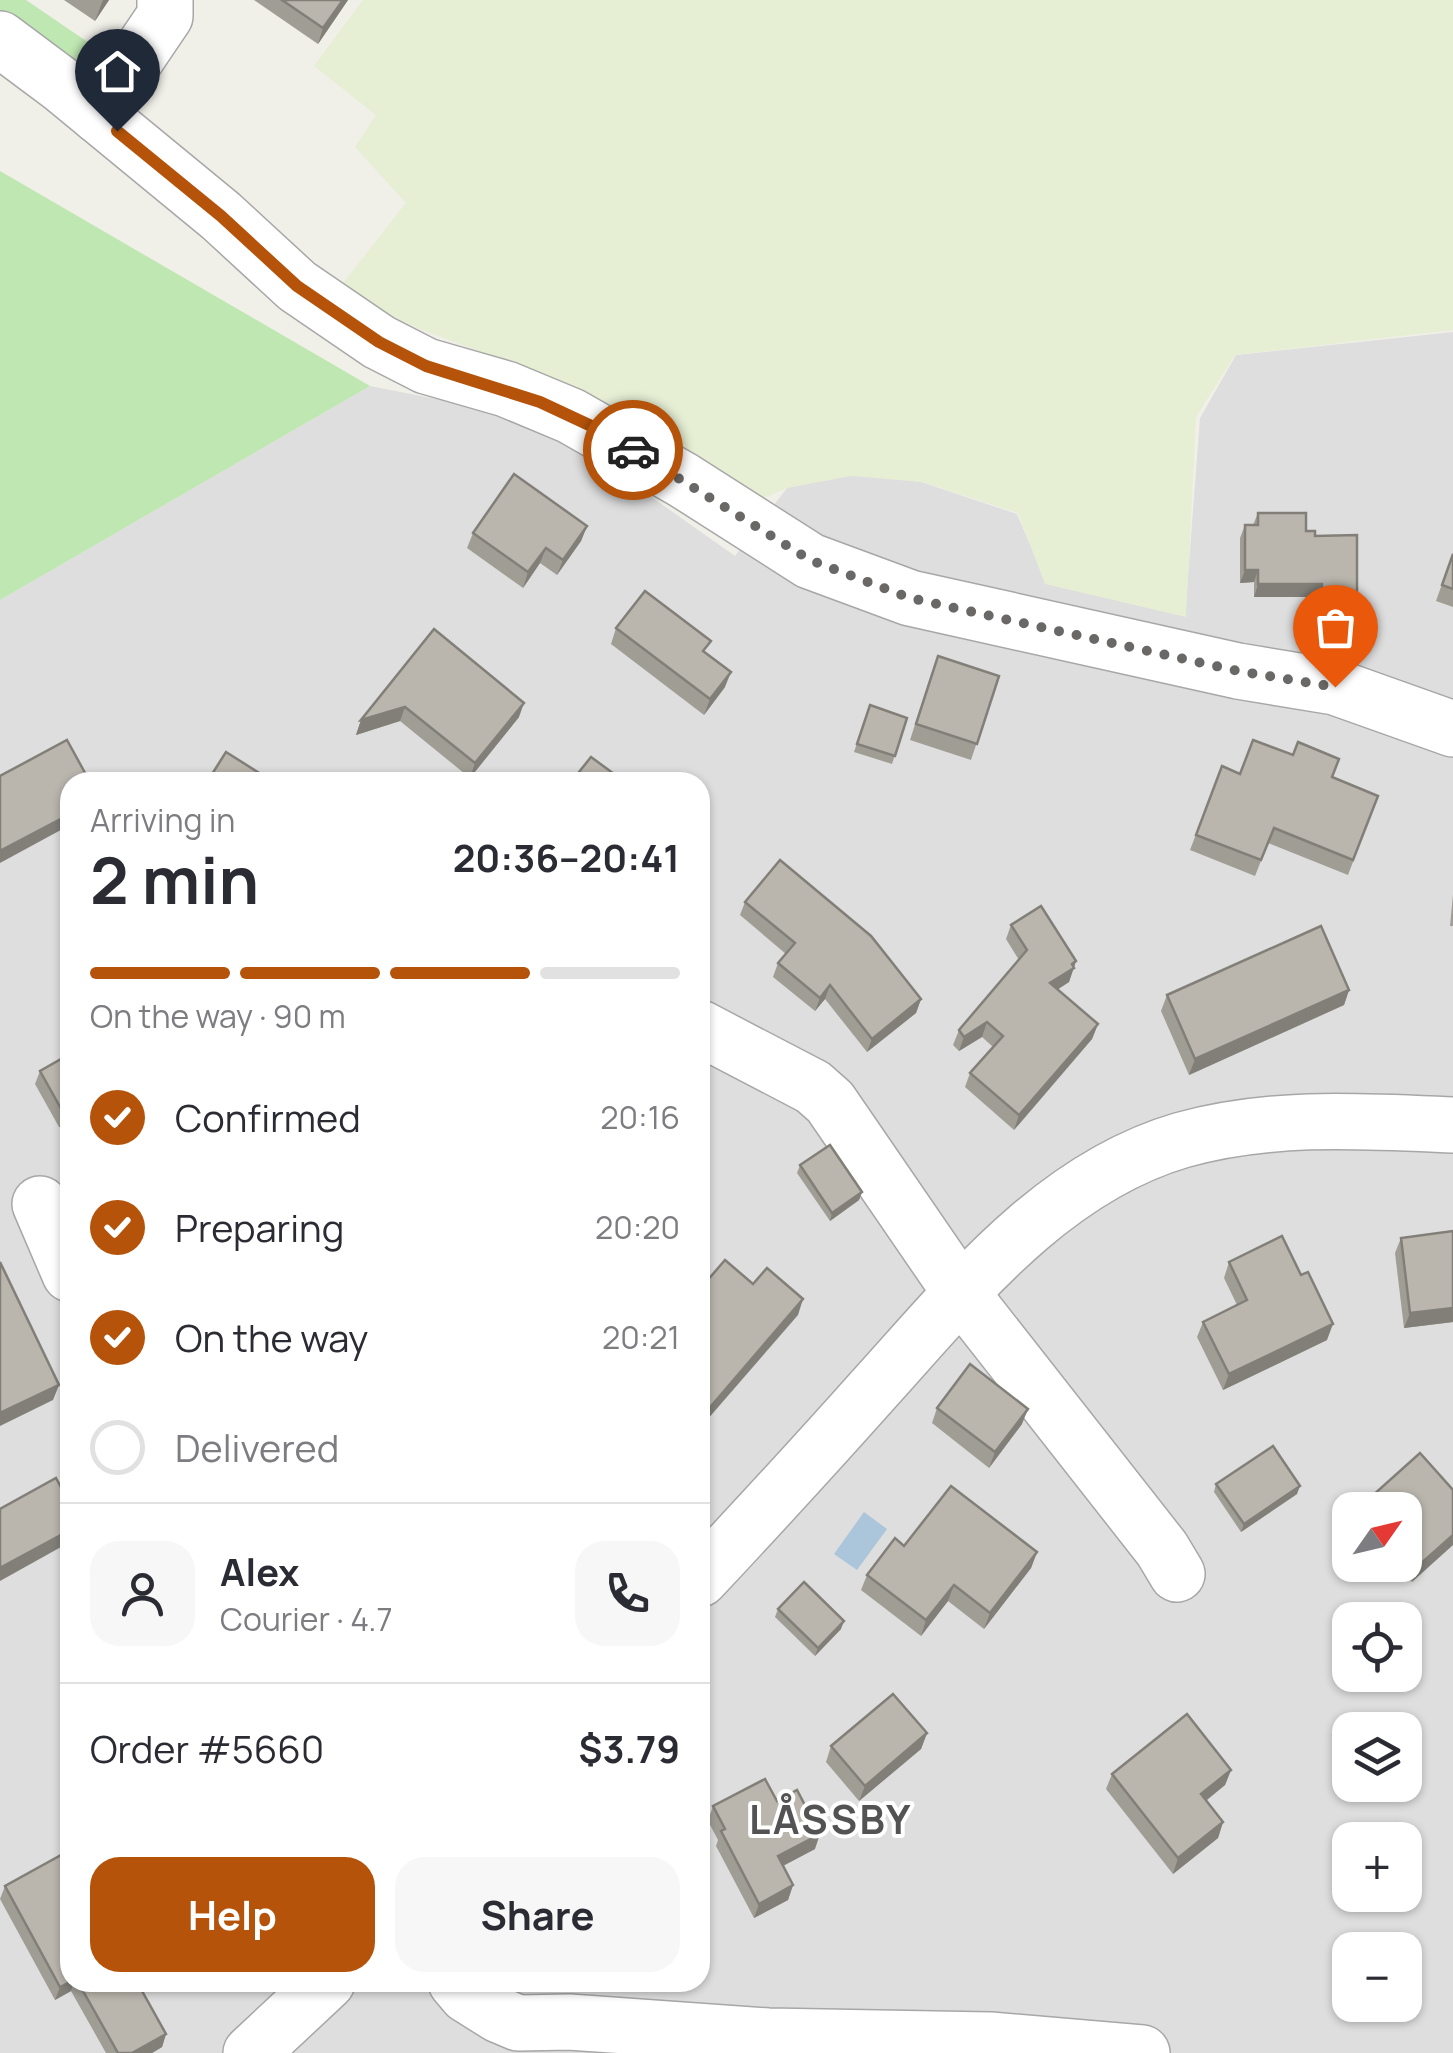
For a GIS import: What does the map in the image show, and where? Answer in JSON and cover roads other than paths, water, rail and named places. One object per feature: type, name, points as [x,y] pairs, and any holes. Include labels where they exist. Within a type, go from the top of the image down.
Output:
[{"type":"street","points":[[98,115],[165,16],[165,0]]},
{"type":"street","points":[[0,39],[221,216],[297,286],[379,342],[426,366],[506,390],[571,416],[810,560],[910,598],[1238,671],[1335,687],[1453,729]]},
{"type":"street","points":[[710,1033],[813,1087],[830,1102],[961,1293],[1177,1574]]},
{"type":"street","points":[[710,1568],[961,1293],[1033,1224],[1078,1189],[1136,1158],[1182,1140],[1254,1126],[1339,1120],[1453,1125]]},
{"type":"street","points":[[40,1204],[60,1251]]},
{"type":"street","points":[[251,2053],[315,1992]]},
{"type":"street","points":[[464,1992],[518,2023],[568,2022],[768,2036],[990,2040],[1142,2053]]},
{"type":"water","points":[[864,1512],[887,1529],[857,1570],[834,1554]]},
{"type":"district","name":"LÅSSBY","points":[[831,1818]]}]
